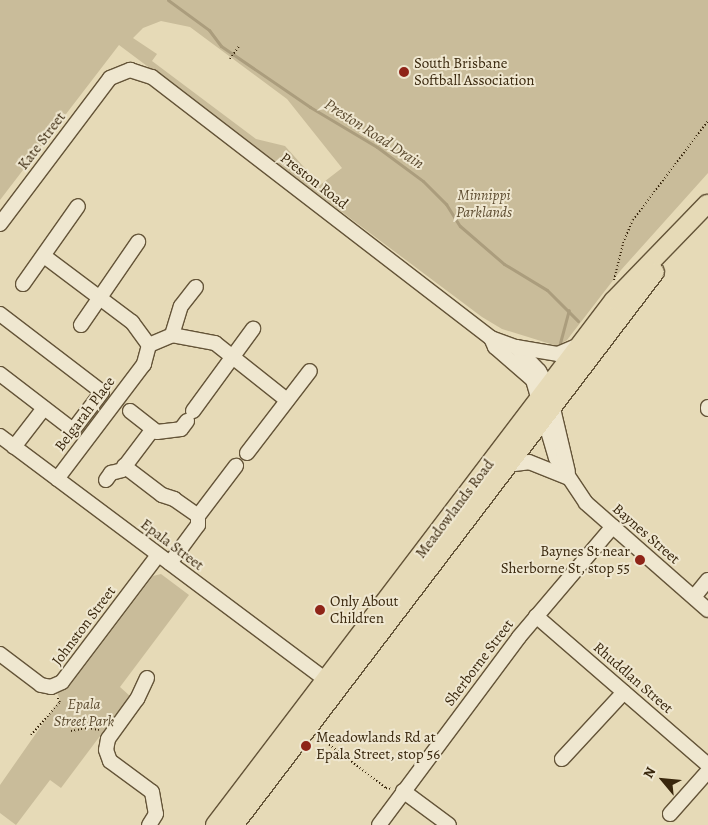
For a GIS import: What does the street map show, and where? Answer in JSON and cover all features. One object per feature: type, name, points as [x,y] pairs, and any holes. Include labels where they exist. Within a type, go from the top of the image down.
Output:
[{"type":"main road","name":"Meadowlands Road","points":[[234,825],[506,465],[580,345],[614,300],[708,203]]},
{"type":"main road","name":"Meadowlands Road","points":[[215,825],[326,680],[546,401],[708,203]]},
{"type":"street","name":"Preston Road","points":[[110,78],[130,70],[152,77],[491,338],[516,347],[536,367],[546,401]]},
{"type":"street","name":"Kate Street","points":[[2,218],[110,78]]},
{"type":"street","points":[[23,284],[78,206]]},
{"type":"street","points":[[81,325],[98,297],[138,242]]},
{"type":"street","points":[[44,256],[132,322],[149,345],[172,335],[215,344],[287,400]]},
{"type":"street","points":[[172,335],[180,306],[196,286]]},
{"type":"street","points":[[0,314],[102,392],[73,430],[0,374]]},
{"type":"street","points":[[130,411],[157,432],[181,429],[253,329]]},
{"type":"street","name":"Preston Road","points":[[491,338],[495,347],[533,380],[546,401]]},
{"type":"street","name":"Belgarah Place","points":[[57,479],[139,368],[149,352],[149,345]]},
{"type":"street","points":[[516,347],[558,354],[580,345]]},
{"type":"street","points":[[247,453],[310,371]]},
{"type":"street","name":"Baynes Street","points":[[546,401],[569,478],[586,503],[708,610]]},
{"type":"street","points":[[14,447],[44,408]]},
{"type":"street","points":[[106,480],[124,466],[153,429]]},
{"type":"street","name":"Epala Street","points":[[0,436],[326,680]]},
{"type":"street","points":[[506,465],[529,462],[569,478]]},
{"type":"street","points":[[124,466],[162,495],[174,499],[198,516]]},
{"type":"street","points":[[170,563],[198,525],[198,516],[236,466]]},
{"type":"street","name":"Sherborne Street","points":[[379,825],[536,616],[613,526]]},
{"type":"street","name":"Johnston Street","points":[[0,654],[41,685],[51,687],[62,682],[158,555]]},
{"type":"street","points":[[694,597],[708,580]]},
{"type":"street","name":"Rhuddlan Street","points":[[536,616],[708,765]]},
{"type":"street","points":[[147,678],[137,699],[110,737],[106,750],[110,761],[152,792],[156,814],[149,825]]},
{"type":"street","points":[[562,759],[624,692]]},
{"type":"street","points":[[670,814],[708,771]]},
{"type":"street","points":[[402,792],[449,825]]},
{"type":"path","points":[[230,58],[239,46]]},
{"type":"path","points":[[613,284],[623,243],[642,205],[708,121]]},
{"type":"path","points":[[31,735],[60,702],[51,687]]},
{"type":"path","points":[[72,731],[96,729],[110,737]]},
{"type":"path","points":[[317,736],[386,788],[402,792]]},
{"type":"green space","name":"Minnippi Parklands","points":[[0,0],[708,0],[708,173],[621,270],[567,340],[557,346],[502,329],[482,317],[119,45],[0,200]],"holes":[[[161,21],[190,27],[287,99],[342,168],[320,185],[285,146],[256,139],[152,61],[157,54],[133,38],[143,28]]]},
{"type":"green space","name":"Epala Street Park","points":[[161,574],[189,595],[120,687],[130,696],[61,788],[50,780],[16,825],[0,813],[0,785],[60,699],[57,693],[68,688],[153,576]]},
{"type":"waterway","name":"Preston Road Drain","points":[[168,0],[209,30],[221,46],[310,107],[377,147],[423,181],[446,204],[460,226],[504,264],[547,290],[578,321]]},
{"type":"waterway","points":[[560,343],[569,310]]},
{"type":"place","name":"South Brisbane Softball Association","points":[[404,72]]},
{"type":"place","name":"Baynes St near Sherborne St, stop 55","points":[[640,560]]},
{"type":"place","name":"Only About Children","points":[[320,610]]},
{"type":"place","name":"Meadowlands Rd at Epala Street, stop 56","points":[[306,746]]}]
